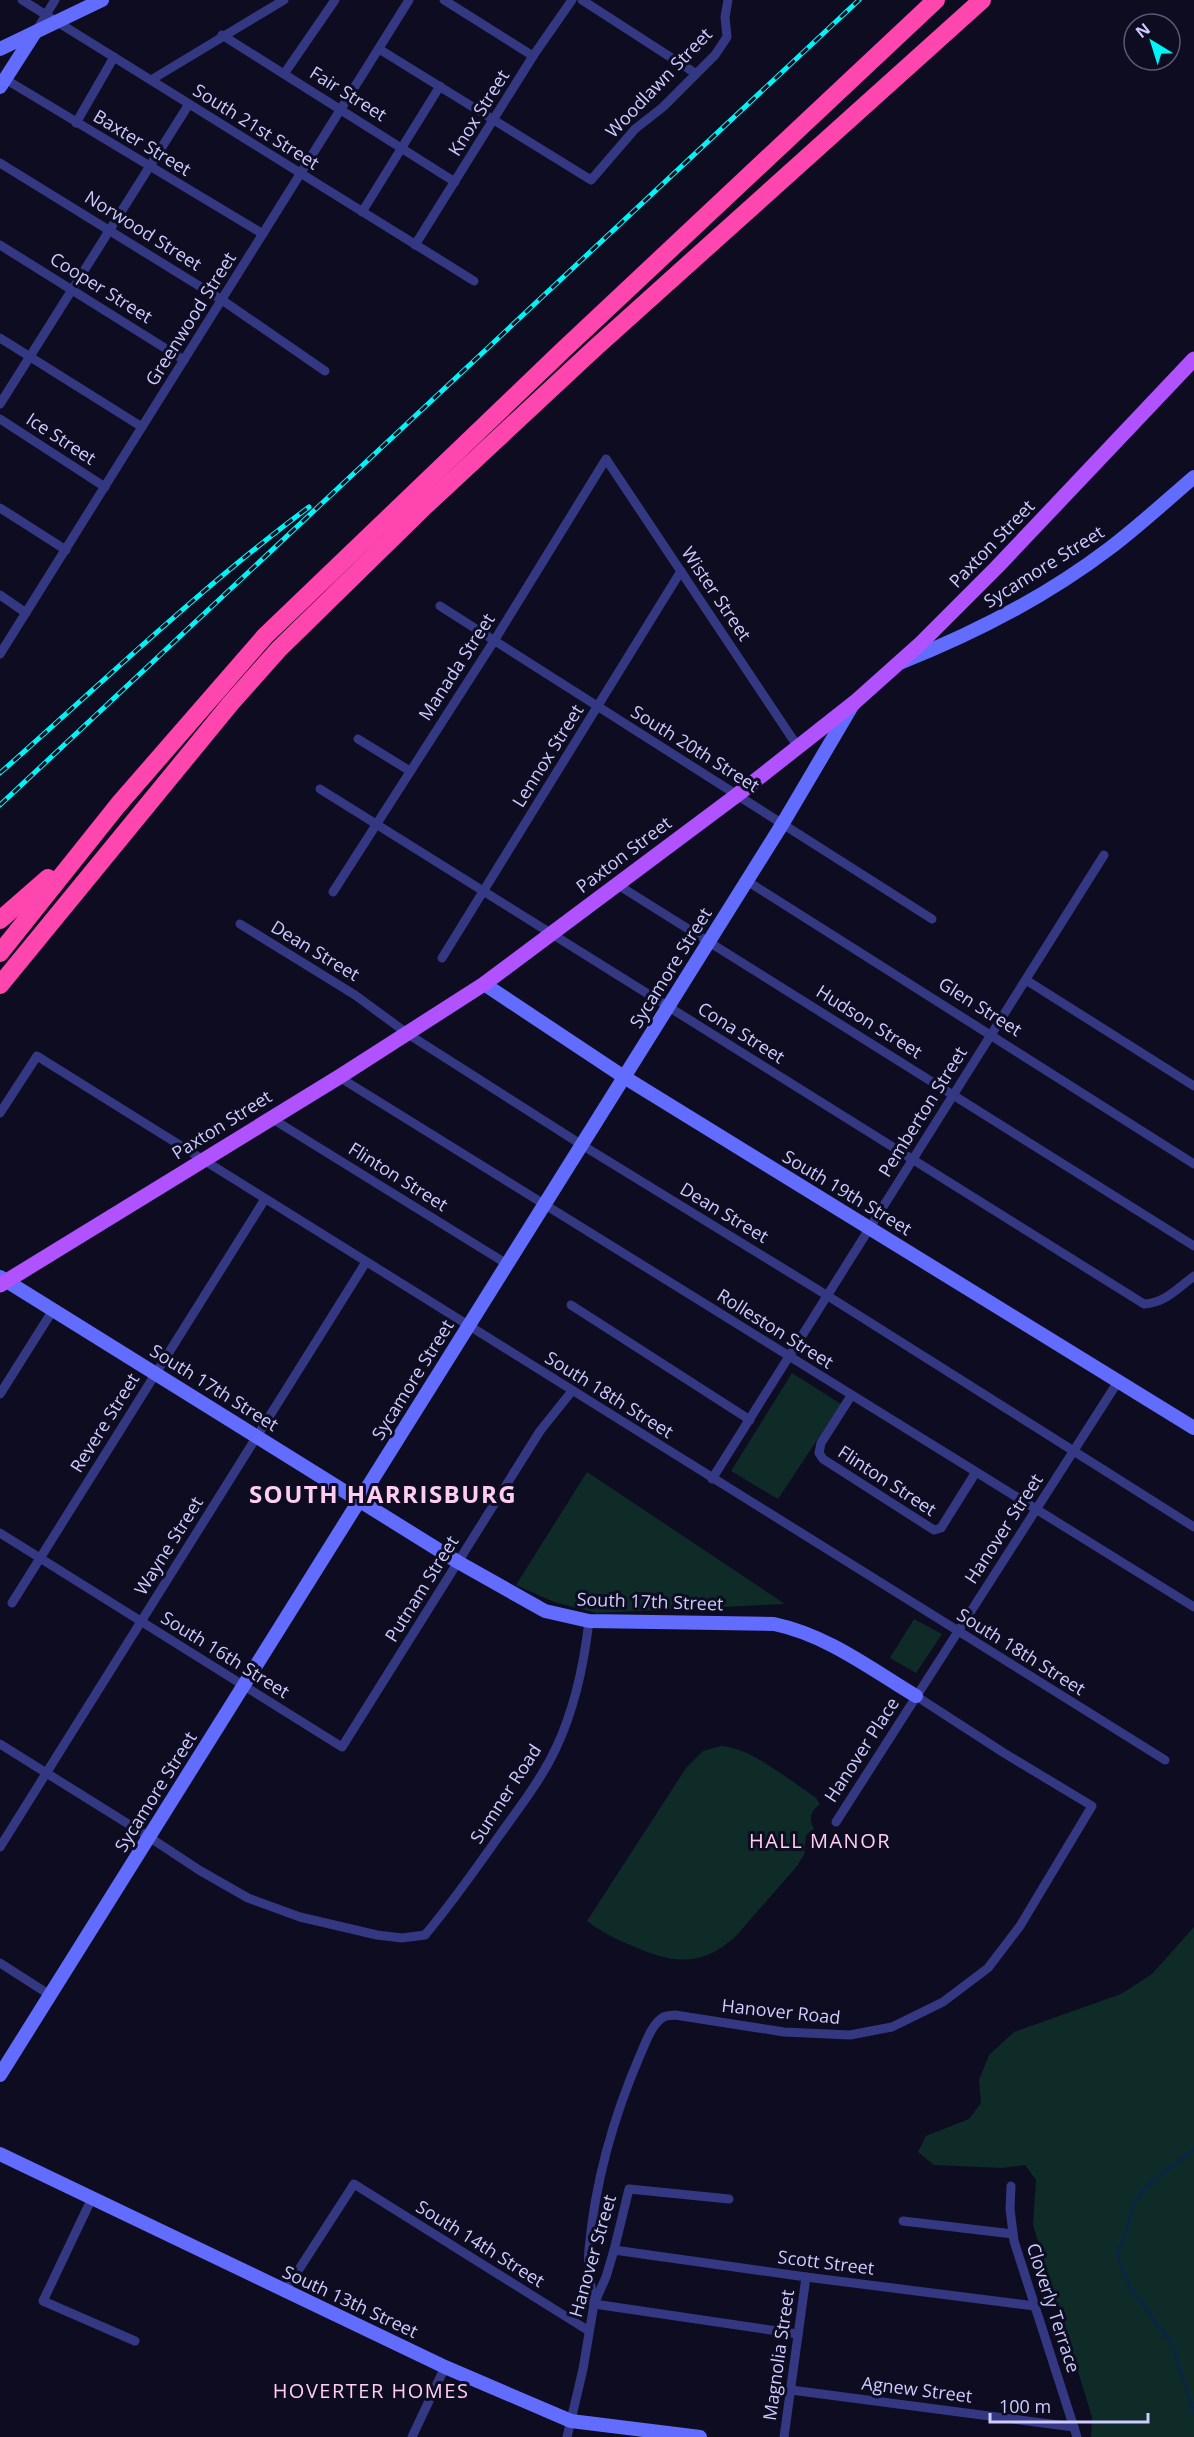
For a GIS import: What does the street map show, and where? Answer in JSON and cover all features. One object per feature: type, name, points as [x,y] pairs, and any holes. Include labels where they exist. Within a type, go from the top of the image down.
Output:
[{"type":"highway","points":[[0,952],[118,805],[265,636],[561,352],[936,0]]},
{"type":"highway","points":[[0,986],[231,703],[279,649],[422,509],[595,348],[982,0]]},
{"type":"highway","points":[[0,920],[46,880],[118,805]]},
{"type":"main road","name":"Paxton Street","points":[[3,1281],[408,1034],[552,934],[737,795],[855,702],[897,664],[997,567],[1194,359]]},
{"type":"street","name":"South 21st Street","points":[[22,0],[474,281]]},
{"type":"street","points":[[51,18],[55,0]]},
{"type":"street","points":[[0,49],[35,32],[51,18],[102,0]]},
{"type":"street","points":[[151,80],[222,35],[284,0]]},
{"type":"street","points":[[284,74],[335,0]]},
{"type":"street","name":"Greenwood Street","points":[[0,654],[409,0]]},
{"type":"street","points":[[444,0],[533,56]]},
{"type":"street","name":"Knox Street","points":[[416,245],[533,56],[572,0]]},
{"type":"street","points":[[582,0],[695,73]]},
{"type":"street","name":"Woodlawn Street","points":[[494,120],[591,180],[635,129],[663,107],[715,55],[727,37],[725,17],[728,0]]},
{"type":"street","points":[[3,83],[35,32]]},
{"type":"street","name":"Fair Street","points":[[222,35],[455,182]]},
{"type":"street","points":[[379,49],[494,120]]},
{"type":"street","points":[[76,123],[114,57]]},
{"type":"street","name":"Baxter Street","points":[[3,83],[76,123],[263,234]]},
{"type":"street","points":[[362,212],[440,87]]},
{"type":"street","points":[[0,404],[189,104]]},
{"type":"street","name":"Norwood Street","points":[[0,163],[222,300],[325,371]]},
{"type":"street","name":"Cooper Street","points":[[0,245],[184,360]]},
{"type":"street","points":[[0,338],[142,427]]},
{"type":"street","name":"Ice Street","points":[[0,419],[105,486]]},
{"type":"street","name":"Wister Street","points":[[606,459],[798,747]]},
{"type":"street","name":"Manada Street","points":[[333,892],[494,641],[606,459]]},
{"type":"street","name":"Sycamore Street","points":[[897,664],[985,625],[1063,580],[1111,548],[1194,477]]},
{"type":"street","points":[[0,508],[66,550]]},
{"type":"street","name":"Lennox Street","points":[[442,958],[681,571]]},
{"type":"street","points":[[0,595],[26,613]]},
{"type":"street","name":"South 20th Street","points":[[440,606],[932,919]]},
{"type":"street","name":"Sycamore Street","points":[[0,2076],[747,881],[855,702]]},
{"type":"street","points":[[358,739],[410,771]]},
{"type":"street","name":"Cona Street","points":[[320,789],[1144,1304],[1156,1304],[1194,1276]]},
{"type":"street","name":"Pemberton Street","points":[[712,1479],[1104,855]]},
{"type":"street","name":"Glen Street","points":[[747,881],[1194,1164]]},
{"type":"street","name":"Hudson Street","points":[[618,885],[1194,1246]]},
{"type":"street","name":"Dean Street","points":[[240,924],[355,995],[408,1034],[582,1145],[828,1296],[1194,1527]]},
{"type":"street","points":[[1026,980],[1194,1086]]},
{"type":"street","name":"South 19th Street","points":[[483,984],[624,1077],[1194,1428]]},
{"type":"street","name":"South 18th Street","points":[[0,1113],[37,1056],[1165,1760]]},
{"type":"street","name":"Rolleston Street","points":[[339,1077],[1194,1608]]},
{"type":"street","name":"Flinton Street","points":[[271,1118],[507,1264]]},
{"type":"street","name":"Revere Street","points":[[12,1604],[265,1199]]},
{"type":"street","name":"Wayne Street","points":[[0,1847],[366,1262]]},
{"type":"street","name":"South 17th Street","points":[[3,1281],[258,1436],[458,1562],[545,1611],[589,1621],[763,1624],[792,1628],[823,1640],[1092,1806]]},
{"type":"street","points":[[570,1305],[750,1420]]},
{"type":"street","points":[[0,1394],[53,1310]]},
{"type":"street","name":"Hanover Street","points":[[916,1696],[1119,1380]]},
{"type":"street","name":"Putnam Street","points":[[342,1747],[540,1431],[572,1391]]},
{"type":"street","name":"Flinton Street","points":[[851,1396],[821,1443],[819,1453],[823,1459],[934,1530],[941,1528],[976,1472]]},
{"type":"street","name":"South 16th Street","points":[[0,1533],[342,1747]]},
{"type":"street","name":"Sumner Road","points":[[149,1837],[199,1870],[248,1898],[300,1917],[377,1935],[402,1938],[425,1935],[457,1897],[513,1818],[556,1748],[584,1664],[589,1621]]},
{"type":"street","name":"Hanover Place","points":[[836,1822],[916,1696]]},
{"type":"street","points":[[0,1744],[149,1837]]},
{"type":"street","name":"Hanover Road","points":[[594,2304],[588,2273],[589,2251],[602,2167],[624,2092],[657,2022],[664,2016],[675,2015],[784,2032],[850,2035],[892,2027],[943,2002],[988,1968],[1020,1926],[1092,1806]]},
{"type":"street","points":[[0,1963],[50,1995]]},
{"type":"street","name":"South 13th Street","points":[[0,2154],[445,2367],[571,2421],[700,2437]]},
{"type":"street","name":"South 14th Street","points":[[285,2291],[354,2184],[589,2331]]},
{"type":"street","name":"Cloverly Terrace","points":[[1011,2186],[1010,2209],[1013,2234],[1077,2437]]},
{"type":"street","name":"Hanover Street","points":[[567,2437],[594,2304],[606,2277],[629,2189],[729,2199]]},
{"type":"street","points":[[92,2199],[43,2301],[135,2341]]},
{"type":"street","points":[[903,2221],[1013,2234]]},
{"type":"street","name":"Scott Street","points":[[614,2250],[1035,2306]]},
{"type":"street","name":"Magnolia Street","points":[[784,2437],[806,2277]]},
{"type":"street","points":[[594,2304],[798,2334]]},
{"type":"street","points":[[412,2437],[445,2367]]},
{"type":"street","name":"Agnew Street","points":[[791,2390],[1074,2427]]},
{"type":"green space","points":[[792,1373],[841,1404],[778,1499],[731,1471]]},
{"type":"green space","points":[[587,1472],[785,1604],[596,1613],[554,1602],[516,1585]]},
{"type":"green space","points":[[914,1619],[942,1634],[916,1673],[890,1658]]},
{"type":"green space","points":[[721,1746],[745,1752],[757,1758],[816,1798],[820,1804],[811,1815],[814,1829],[806,1835],[804,1855],[797,1866],[736,1936],[723,1947],[697,1958],[684,1960],[657,1955],[612,1937],[587,1921],[686,1768],[703,1751]]},
{"type":"green space","points":[[1194,1927],[1194,2437],[1091,2437],[1092,2417],[1033,2225],[1036,2180],[1025,2165],[1002,2168],[934,2165],[918,2152],[926,2136],[969,2119],[981,2103],[979,2080],[989,2055],[1014,2032],[1121,1994],[1152,1974]]},
{"type":"waterway","points":[[1194,2149],[1147,2186],[1133,2204],[1127,2230],[1117,2254],[1129,2286],[1172,2344],[1194,2414]]},
{"type":"railway","points":[[0,805],[859,0]]},
{"type":"railway","points":[[0,773],[190,603],[309,507]]},
{"type":"district","name":"SOUTH HARRISBURG","points":[[383,1495]]},
{"type":"district","name":"HALL MANOR","points":[[820,1841]]},
{"type":"district","name":"HOVERTER HOMES","points":[[371,2391]]}]
